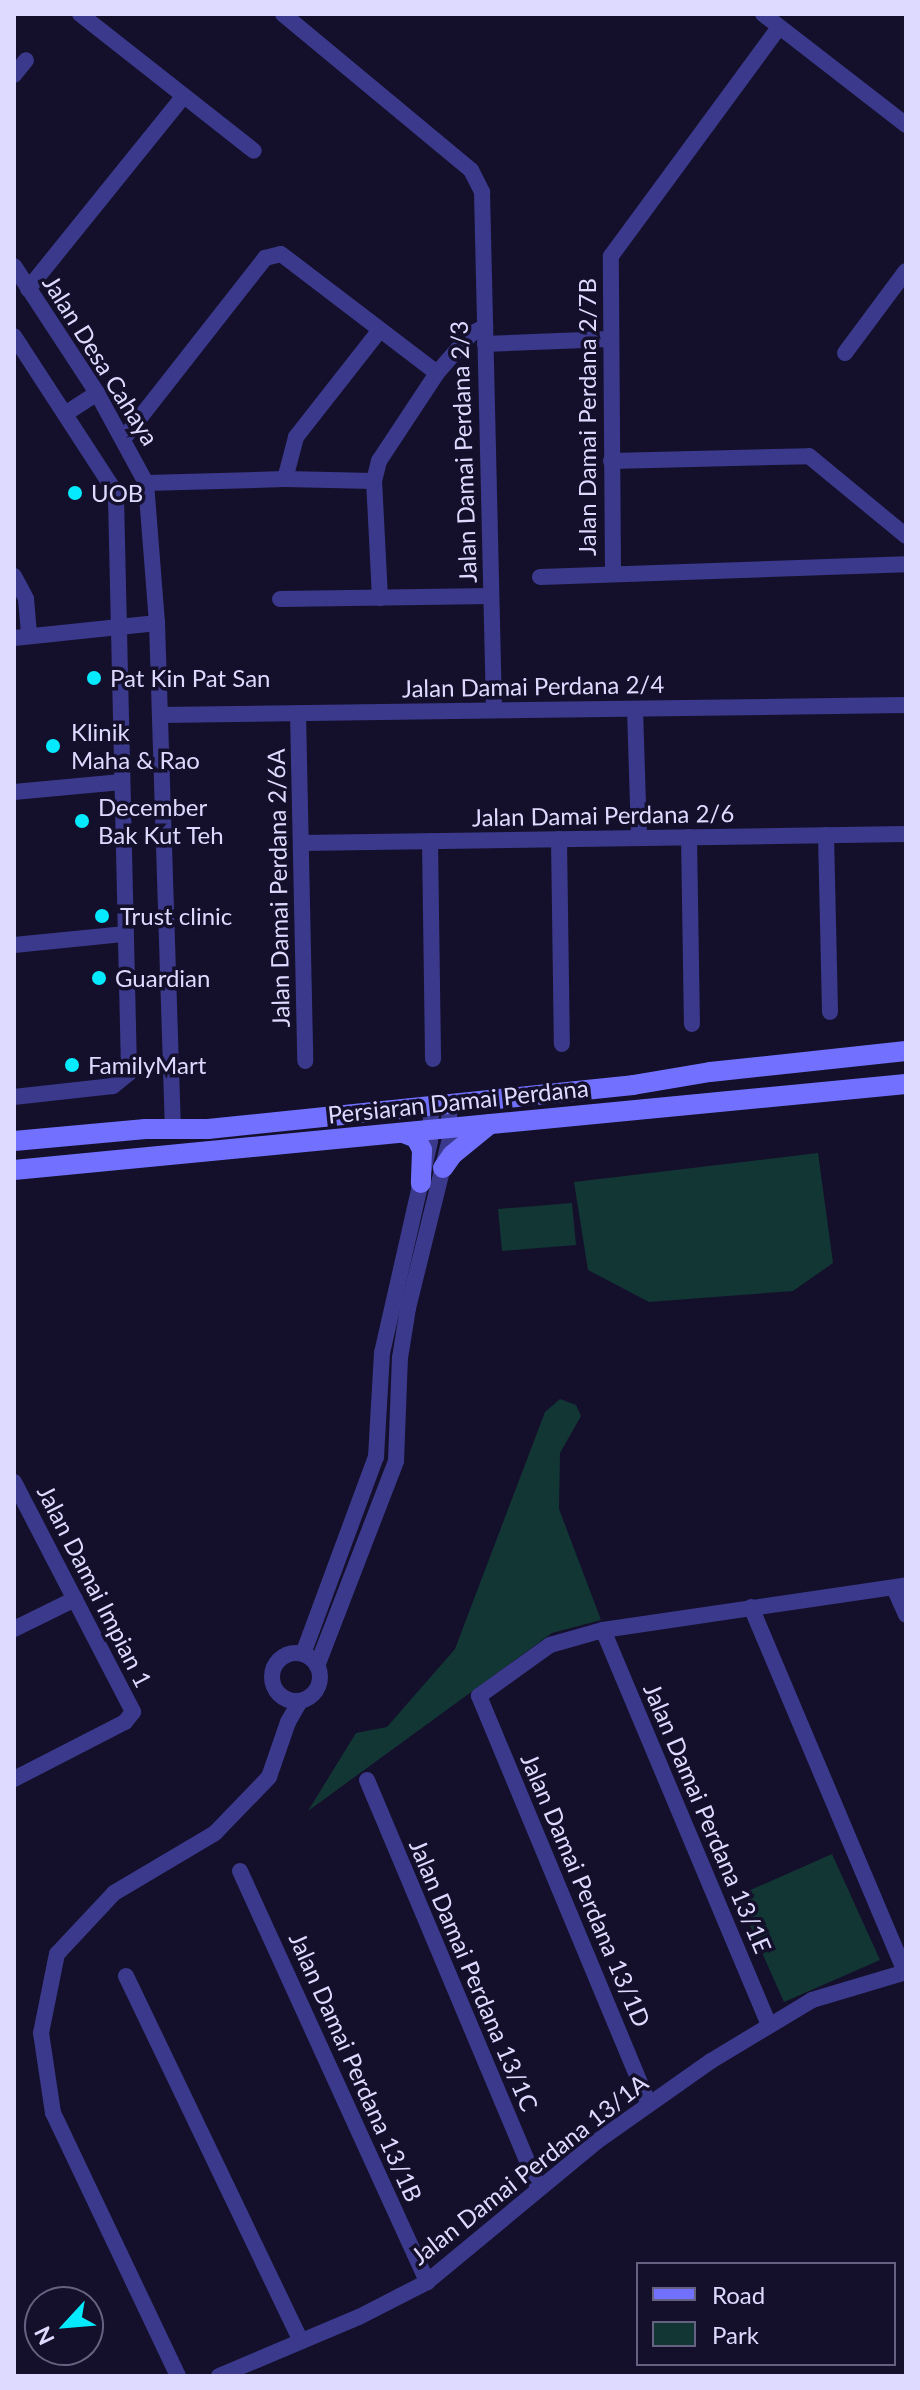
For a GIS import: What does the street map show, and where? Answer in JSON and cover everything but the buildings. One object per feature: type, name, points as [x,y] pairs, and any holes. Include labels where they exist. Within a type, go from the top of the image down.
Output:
[{"type":"main road","name":"Persiaran Damai Perdana","points":[[14,1141],[145,1129],[208,1129],[440,1106],[906,1051]]},
{"type":"main road","name":"Persiaran Damai Perdana","points":[[14,1170],[906,1084]]},
{"type":"main road","name":"Persiaran Damai Perdana","points":[[145,1129],[173,1120],[433,1094],[472,1102]]},
{"type":"main road","points":[[443,1168],[452,1155],[490,1124]]},
{"type":"main road","points":[[403,1133],[416,1138],[422,1150],[421,1183]]},
{"type":"street","points":[[80,14],[254,151]]},
{"type":"street","name":"Jalan Damai Perdana 2/3","points":[[283,14],[471,170],[482,192],[494,710]]},
{"type":"street","points":[[763,14],[906,125]]},
{"type":"street","name":"Jalan Damai Perdana 2/7B","points":[[613,574],[611,256],[779,27]]},
{"type":"street","points":[[14,75],[26,60]]},
{"type":"street","points":[[28,289],[184,96]]},
{"type":"street","points":[[124,438],[265,258],[281,254],[437,373]]},
{"type":"street","name":"Jalan Desa Cahaya","points":[[14,266],[97,393],[146,483],[157,623],[173,1120]]},
{"type":"street","points":[[845,353],[906,271]]},
{"type":"street","points":[[285,479],[296,437],[379,331]]},
{"type":"street","points":[[380,598],[374,481],[379,461],[437,373],[471,334],[610,339]]},
{"type":"street","points":[[14,336],[112,487],[116,498],[129,1073],[113,1086],[14,1097]]},
{"type":"street","points":[[65,414],[97,393]]},
{"type":"street","points":[[611,461],[809,456],[906,536]]},
{"type":"street","points":[[146,483],[285,479],[374,481]]},
{"type":"street","points":[[540,577],[906,564]]},
{"type":"street","points":[[14,576],[26,599],[22,637],[157,623]]},
{"type":"street","points":[[280,599],[491,596]]},
{"type":"street","name":"Jalan Damai Perdana 2/4","points":[[160,715],[906,705]]},
{"type":"street","points":[[635,709],[639,838]]},
{"type":"street","name":"Jalan Damai Perdana 2/6A","points":[[298,713],[305,1061]]},
{"type":"street","points":[[14,792],[122,782]]},
{"type":"street","name":"Jalan Damai Perdana 2/6","points":[[301,843],[906,834]]},
{"type":"street","points":[[826,835],[830,1012]]},
{"type":"street","points":[[689,837],[692,1024]]},
{"type":"street","points":[[559,839],[562,1044]]},
{"type":"street","points":[[430,841],[433,1059]]},
{"type":"street","points":[[14,945],[125,934]]},
{"type":"street","points":[[178,2376],[53,2113],[41,2033],[57,1954],[114,1893],[215,1833],[269,1777],[288,1722],[300,1701],[316,1690],[320,1678],[317,1666],[396,1461],[402,1345],[443,1168],[440,1106]]},
{"type":"street","points":[[303,1654],[376,1457],[382,1353],[421,1183],[442,1129]]},
{"type":"street","name":"Jalan Damai Impian 1","points":[[14,1482],[133,1712],[125,1722],[14,1779]]},
{"type":"street","points":[[603,1630],[901,1588],[906,1615]]},
{"type":"street","points":[[14,1629],[75,1599]]},
{"type":"street","points":[[751,1607],[906,1972]]},
{"type":"street","name":"Jalan Damai Perdana 13/1D","points":[[603,1630],[550,1645],[479,1696],[648,2102]]},
{"type":"street","name":"Jalan Damai Perdana 13/1E","points":[[603,1630],[769,2025]]},
{"type":"street","points":[[288,1722],[281,1696],[272,1683],[275,1663],[287,1654],[303,1654],[317,1666]]},
{"type":"street","points":[[281,1696],[300,1701]]},
{"type":"street","name":"Jalan Damai Perdana 13/1C","points":[[367,1780],[538,2187]]},
{"type":"street","name":"Jalan Damai Perdana 13/1B","points":[[240,1871],[427,2282]]},
{"type":"street","name":"Jalan Damai Perdana 13/1A","points":[[219,2376],[359,2317],[427,2282],[538,2187],[648,2102],[812,2000],[906,1972]]},
{"type":"street","points":[[126,1976],[301,2341]]},
{"type":"green space","points":[[818,1153],[833,1263],[793,1291],[649,1302],[588,1270],[574,1182]]},
{"type":"green space","points":[[572,1203],[576,1245],[502,1251],[498,1209]]},
{"type":"green space","points":[[560,1399],[576,1405],[581,1416],[560,1453],[559,1509],[601,1620],[552,1633],[308,1811],[356,1733],[387,1727],[455,1649],[545,1412]]},
{"type":"green space","points":[[832,1854],[880,1960],[784,2002],[737,1896]]},
{"type":"place","name":"UOB","points":[[75,493]]},
{"type":"place","name":"Pat Kin Pat San","points":[[94,678]]},
{"type":"place","name":"Klinik Maha & Rao","points":[[53,746]]},
{"type":"place","name":"December Bak Kut Teh","points":[[82,821]]},
{"type":"place","name":"Trust clinic","points":[[102,916]]},
{"type":"place","name":"Guardian","points":[[99,978]]},
{"type":"place","name":"FamilyMart","points":[[72,1065]]}]
